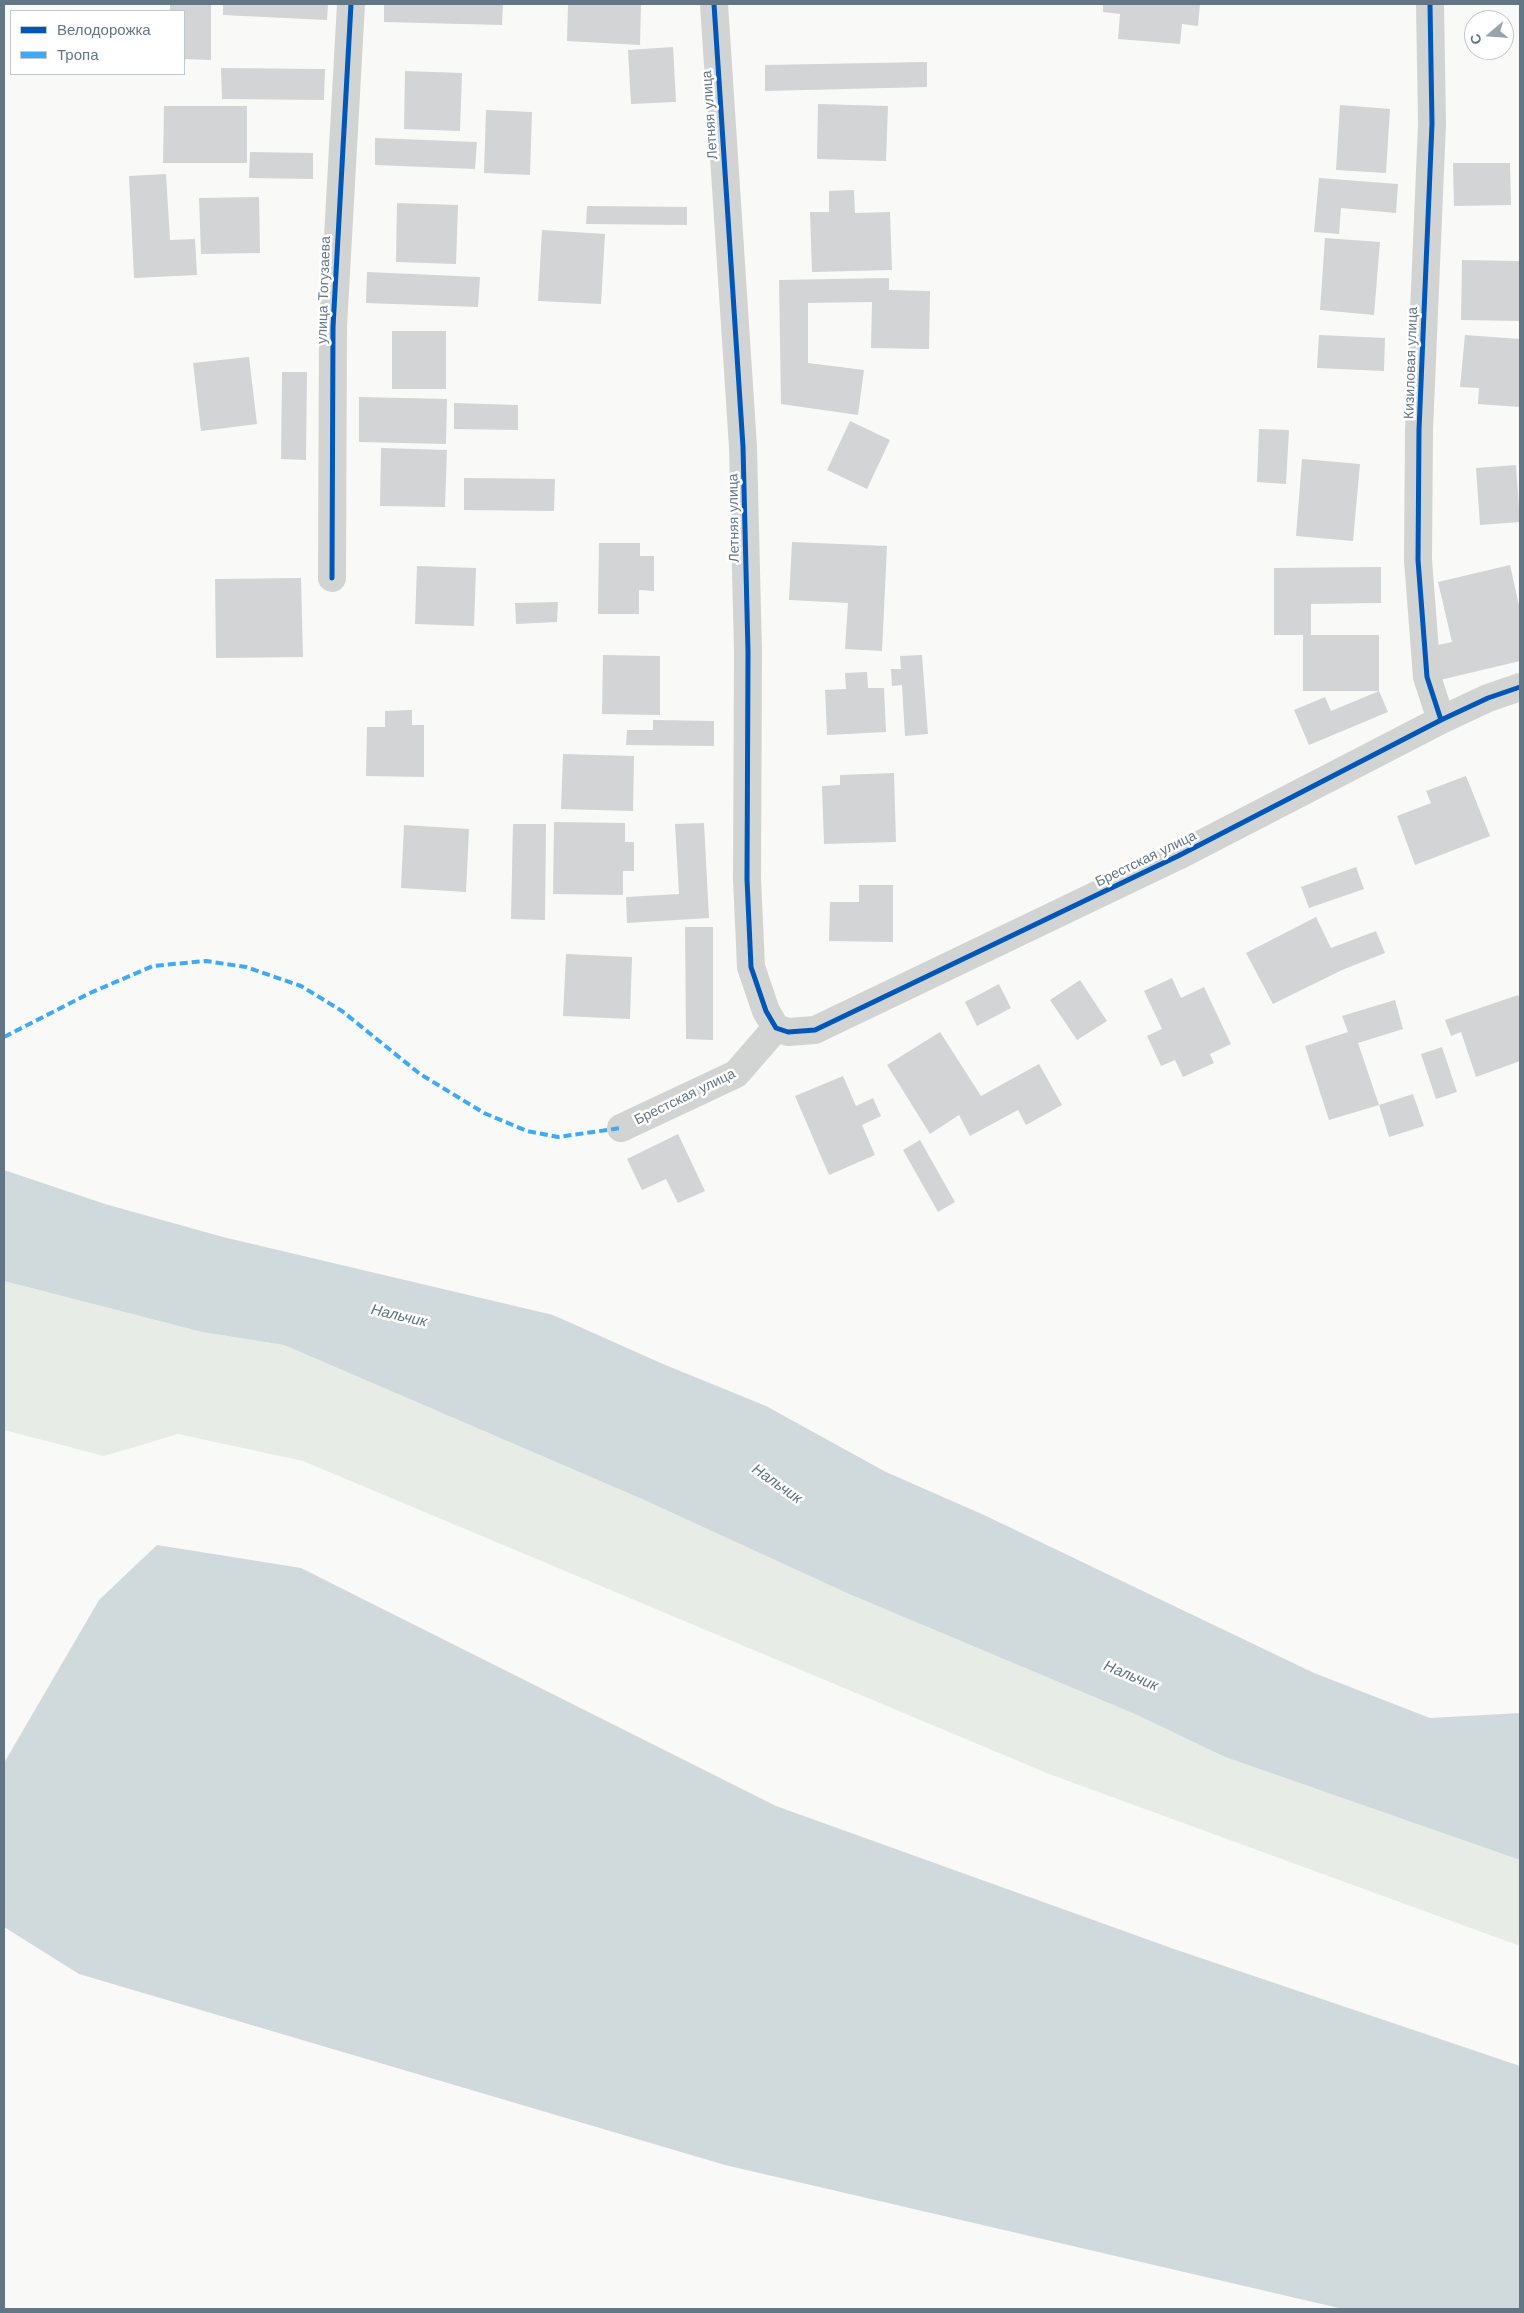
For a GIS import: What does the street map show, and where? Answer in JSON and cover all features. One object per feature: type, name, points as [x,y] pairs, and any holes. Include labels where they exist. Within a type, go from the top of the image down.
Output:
[{"type":"street","name":"улица Тогузаева","points":[[332,578],[333,327],[351,4]]},
{"type":"street","name":"Летняя улица","points":[[714,4],[743,446],[748,652],[747,879],[751,967],[766,1011],[776,1028]]},
{"type":"street","name":"Кизиловая улица","points":[[1430,4],[1432,124],[1420,430],[1418,560],[1427,677],[1441,720]]},
{"type":"street","name":"Брестская улица","points":[[621,1128],[736,1074],[776,1028],[788,1032],[815,1030],[1178,856],[1441,720],[1488,698],[1520,687]]},
{"type":"shaded area","points":[[4,1281],[202,1332],[284,1345],[642,1499],[849,1594],[1137,1715],[1225,1757],[1520,1860],[1520,1946],[1049,1774],[303,1461],[178,1434],[104,1456],[4,1430]]},
{"type":"water","name":"Нальчик","points":[[4,1170],[105,1204],[223,1237],[553,1315],[663,1364],[766,1406],[886,1472],[984,1515],[1314,1673],[1430,1718],[1520,1713],[1520,1860],[1225,1757],[1137,1715],[849,1594],[642,1499],[284,1345],[202,1332],[4,1281]]},
{"type":"water","points":[[157,1545],[301,1568],[776,1806],[1174,1949],[1520,2066],[1520,2309],[1343,2309],[725,2165],[79,1974],[4,1927],[4,1763],[99,1600]]},
{"type":"building","points":[[170,4],[211,4],[211,60],[185,59],[185,10],[170,10]]},
{"type":"building","points":[[223,4],[328,4],[327,20],[223,15]]},
{"type":"building","points":[[384,4],[503,4],[502,25],[384,22]]},
{"type":"building","points":[[568,4],[641,4],[640,45],[567,41]]},
{"type":"building","points":[[1103,4],[1200,4],[1198,26],[1182,24],[1180,44],[1118,39],[1120,14],[1103,12]]},
{"type":"building","points":[[673,47],[676,102],[631,104],[628,50]]},
{"type":"building","points":[[927,62],[927,87],[765,91],[765,65]]},
{"type":"building","points":[[221,68],[325,69],[324,100],[222,99]]},
{"type":"building","points":[[405,71],[462,73],[460,131],[404,129]]},
{"type":"building","points":[[818,104],[888,106],[886,161],[817,159]]},
{"type":"building","points":[[1340,105],[1390,109],[1386,173],[1336,170]]},
{"type":"building","points":[[164,106],[247,106],[247,163],[163,163]]},
{"type":"building","points":[[486,110],[532,112],[530,175],[484,173]]},
{"type":"building","points":[[375,138],[477,142],[475,169],[375,165]]},
{"type":"building","points":[[250,152],[313,153],[313,179],[249,178]]},
{"type":"building","points":[[1453,163],[1510,163],[1511,205],[1454,206]]},
{"type":"building","points":[[166,174],[170,240],[195,239],[197,275],[134,278],[129,176]]},
{"type":"building","points":[[1319,178],[1398,184],[1396,213],[1341,208],[1339,234],[1314,232]]},
{"type":"building","points":[[854,190],[855,213],[890,212],[892,270],[812,272],[810,212],[829,212],[829,191]]},
{"type":"building","points":[[259,197],[260,253],[201,254],[199,198]]},
{"type":"building","points":[[397,203],[458,205],[456,264],[396,262]]},
{"type":"building","points":[[587,206],[687,207],[687,225],[586,224]]},
{"type":"building","points":[[542,230],[605,234],[601,304],[538,301]]},
{"type":"building","points":[[1325,238],[1380,242],[1374,315],[1320,310]]},
{"type":"building","points":[[1462,260],[1520,261],[1520,321],[1461,320]]},
{"type":"building","points":[[367,272],[480,277],[478,307],[366,303]]},
{"type":"building","points":[[889,278],[889,290],[930,291],[929,349],[871,348],[872,302],[808,303],[808,363],[864,370],[858,415],[781,404],[779,280]]},
{"type":"building","points":[[392,331],[446,331],[446,389],[392,389]]},
{"type":"building","points":[[1319,335],[1385,338],[1384,371],[1317,368]]},
{"type":"building","points":[[1465,335],[1520,339],[1520,407],[1478,404],[1479,388],[1460,387]]},
{"type":"building","points":[[249,357],[257,424],[201,431],[193,363]]},
{"type":"building","points":[[282,372],[307,372],[306,460],[281,459]]},
{"type":"building","points":[[359,397],[447,399],[446,444],[359,442]]},
{"type":"building","points":[[454,403],[518,405],[518,430],[454,429]]},
{"type":"building","points":[[850,421],[890,440],[867,489],[827,470]]},
{"type":"building","points":[[1259,429],[1289,430],[1286,484],[1257,482]]},
{"type":"building","points":[[381,448],[447,450],[445,507],[380,506]]},
{"type":"building","points":[[1302,459],[1360,464],[1353,541],[1296,536]]},
{"type":"building","points":[[1516,465],[1520,522],[1480,525],[1476,468]]},
{"type":"building","points":[[464,478],[555,479],[554,511],[464,510]]},
{"type":"building","points":[[792,542],[887,546],[882,651],[845,649],[848,603],[789,600]]},
{"type":"building","points":[[599,543],[640,543],[640,556],[654,556],[654,591],[639,590],[639,614],[598,614]]},
{"type":"building","points":[[1510,565],[1520,610],[1520,661],[1440,680],[1433,646],[1452,642],[1438,582]]},
{"type":"building","points":[[417,566],[476,568],[474,626],[415,624]]},
{"type":"building","points":[[1381,567],[1381,603],[1311,604],[1311,635],[1379,635],[1379,691],[1303,691],[1303,635],[1274,635],[1274,568]]},
{"type":"building","points":[[301,578],[303,657],[216,658],[215,579]]},
{"type":"building","points":[[558,602],[557,622],[516,624],[515,603]]},
{"type":"building","points":[[603,655],[660,656],[660,715],[602,714]]},
{"type":"building","points":[[922,655],[928,734],[905,736],[902,685],[892,686],[891,669],[901,669],[900,656]]},
{"type":"building","points":[[867,672],[868,688],[884,688],[886,732],[827,735],[825,690],[846,689],[845,673]]},
{"type":"building","points":[[1379,691],[1388,712],[1309,745],[1294,710],[1325,697],[1331,711]]},
{"type":"building","points":[[412,710],[412,725],[424,725],[424,777],[366,776],[367,727],[385,727],[385,711]]},
{"type":"building","points":[[653,720],[714,721],[714,746],[626,745],[627,730],[653,730]]},
{"type":"building","points":[[563,754],[634,756],[633,811],[561,809]]},
{"type":"building","points":[[894,773],[896,842],[824,844],[822,786],[840,785],[840,775]]},
{"type":"building","points":[[1466,776],[1490,836],[1415,865],[1397,816],[1431,803],[1426,791]]},
{"type":"building","points":[[554,822],[625,823],[625,842],[634,842],[634,871],[623,871],[623,895],[553,894]]},
{"type":"building","points":[[704,823],[709,918],[627,923],[626,897],[679,894],[675,824]]},
{"type":"building","points":[[513,824],[546,824],[545,920],[511,919]]},
{"type":"building","points":[[404,825],[469,829],[466,892],[401,888]]},
{"type":"building","points":[[1356,867],[1364,889],[1309,908],[1301,887]]},
{"type":"building","points":[[859,885],[893,885],[893,942],[829,941],[830,902],[859,902]]},
{"type":"building","points":[[1316,917],[1331,948],[1376,931],[1385,953],[1342,970],[1273,1004],[1246,953]]},
{"type":"building","points":[[685,927],[713,927],[713,1040],[686,1039]]},
{"type":"building","points":[[566,954],[632,957],[630,1019],[563,1016]]},
{"type":"building","points":[[1172,978],[1181,998],[1204,987],[1231,1044],[1210,1054],[1214,1063],[1183,1077],[1175,1060],[1161,1066],[1147,1036],[1162,1029],[1144,991]]},
{"type":"building","points":[[1080,980],[1107,1021],[1077,1040],[1050,1000]]},
{"type":"building","points":[[999,984],[1011,1008],[977,1026],[965,1002]]},
{"type":"building","points":[[1518,995],[1520,1000],[1520,1061],[1476,1077],[1461,1032],[1451,1036],[1445,1020]]},
{"type":"building","points":[[1395,1000],[1403,1029],[1358,1043],[1379,1105],[1329,1120],[1305,1046],[1348,1032],[1342,1016]]},
{"type":"building","points":[[940,1032],[981,1096],[1039,1064],[1062,1105],[1026,1125],[1018,1110],[970,1136],[959,1115],[930,1134],[887,1065]]},
{"type":"building","points":[[1442,1047],[1457,1092],[1436,1099],[1421,1054]]},
{"type":"building","points":[[843,1076],[856,1106],[873,1098],[881,1116],[862,1125],[875,1155],[829,1175],[795,1096]]},
{"type":"building","points":[[1413,1094],[1424,1126],[1389,1137],[1379,1105]]},
{"type":"building","points":[[678,1134],[705,1191],[678,1203],[666,1179],[642,1190],[627,1159]]},
{"type":"building","points":[[920,1140],[955,1202],[938,1212],[903,1150]]},
{"type":"marked path","points":[[4,1037],[90,993],[153,966],[206,961],[246,967],[301,986],[342,1011],[420,1074],[484,1113],[527,1131],[558,1137],[621,1128]]},
{"type":"cycle path","points":[[332,578],[333,327],[351,4]]},
{"type":"cycle path","points":[[714,4],[743,447],[748,652],[747,879],[751,967],[766,1011],[776,1028],[788,1032],[815,1030],[1178,856],[1441,720],[1488,698],[1520,687]]},
{"type":"cycle path","points":[[1430,4],[1432,124],[1419,430],[1418,560],[1427,677],[1441,720]]}]
